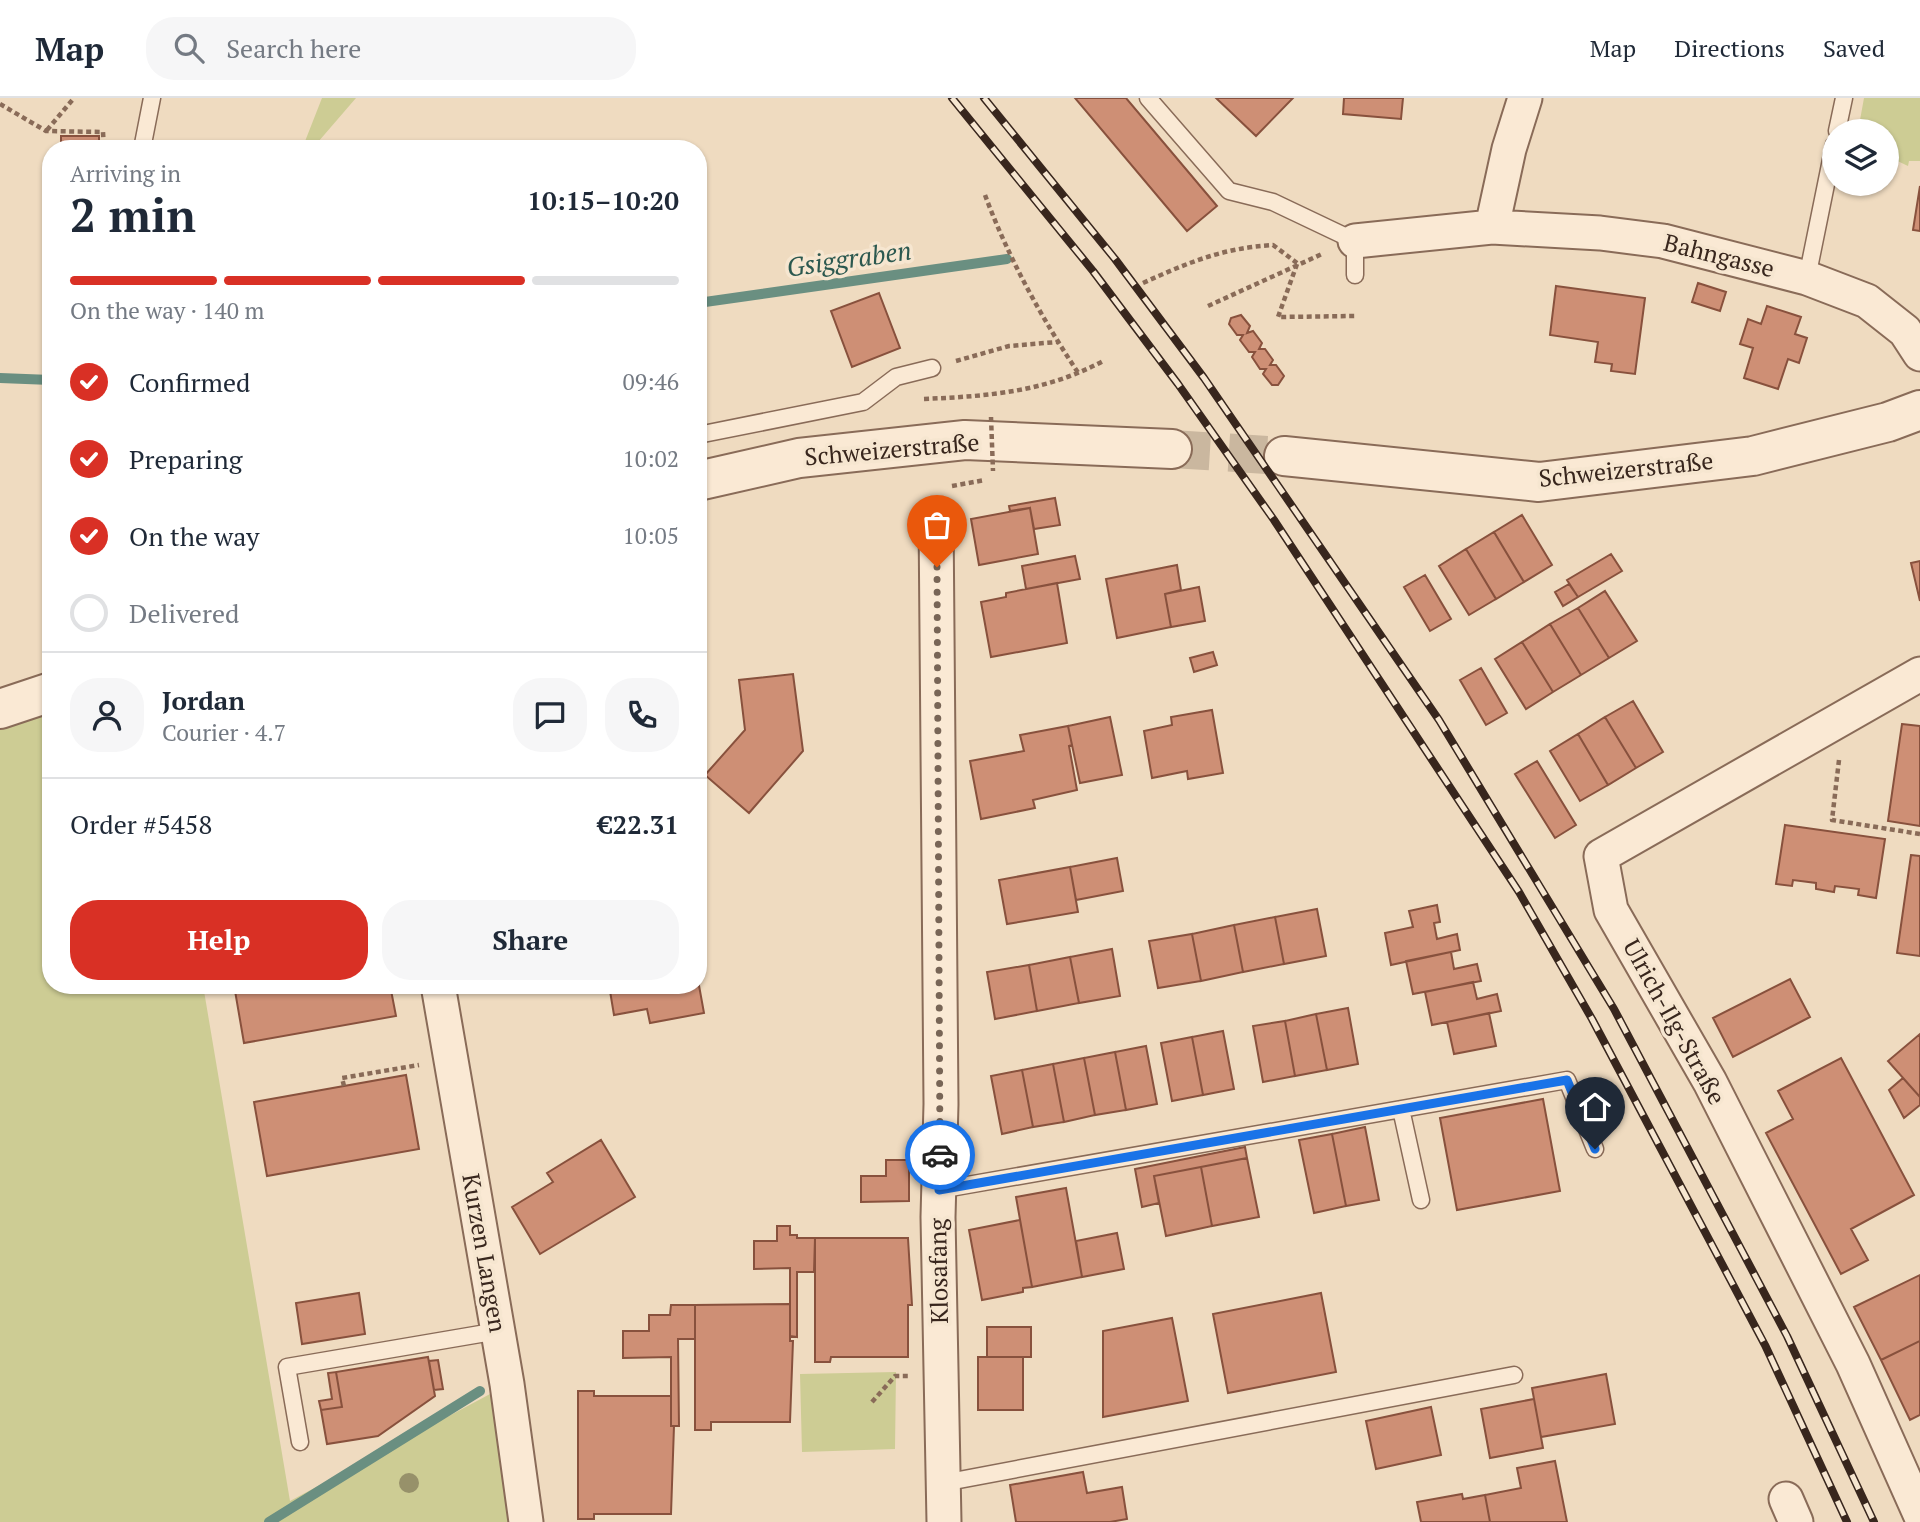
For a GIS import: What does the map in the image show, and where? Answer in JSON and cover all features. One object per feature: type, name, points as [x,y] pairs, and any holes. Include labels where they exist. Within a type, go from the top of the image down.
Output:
[{"type":"street","points":[[1492,227],[1509,149],[1525,98]]},
{"type":"street","name":"Bahngasse","points":[[1355,241],[1492,227],[1589,232],[1663,241],[1807,278],[1867,301],[1905,331],[1920,354]]},
{"type":"street","name":"Schweizerstraße","points":[[1284,456],[1539,482],[1752,456],[1888,422],[1920,410]]},
{"type":"street","name":"Schweizerstraße","points":[[707,479],[799,458],[965,440],[1172,449]]},
{"type":"street","name":"Klosafang","points":[[936,515],[941,1104],[939,1190],[944,1522]]},
{"type":"street","name":"Ulrich-Ilg-Straße","points":[[1920,674],[1601,856],[1611,911],[1710,1082],[1853,1364],[1920,1514]]},
{"type":"street","points":[[0,709],[42,695]]},
{"type":"street","name":"Kurzen Langen","points":[[440,994],[498,1332],[526,1522]]},
{"type":"lane","points":[[144,140],[152,98]]},
{"type":"lane","points":[[1148,98],[1229,191],[1273,202],[1355,241],[1355,275]]},
{"type":"lane","points":[[1840,119],[1844,98]]},
{"type":"lane","points":[[1807,278],[1824,196]]},
{"type":"lane","points":[[707,433],[863,402],[896,377],[932,368]]},
{"type":"lane","points":[[939,1190],[1567,1080],[1595,1149]]},
{"type":"lane","points":[[1401,1109],[1421,1200]]},
{"type":"lane","points":[[300,1442],[287,1367],[498,1332]]},
{"type":"lane","points":[[943,1483],[1514,1376]]},
{"type":"path","points":[[46,131],[74,98]]},
{"type":"path","points":[[0,104],[46,131],[103,132],[103,140]]},
{"type":"path","points":[[985,195],[998,229],[1057,342],[1079,374]]},
{"type":"path","points":[[1143,283],[1183,265],[1236,247],[1273,245],[1297,264]]},
{"type":"path","points":[[1208,306],[1297,264]]},
{"type":"path","points":[[1297,264],[1278,317],[1355,316]]},
{"type":"path","points":[[932,368],[1009,346],[1057,342]]},
{"type":"path","points":[[989,396],[1054,384],[1105,360]]},
{"type":"path","points":[[991,417],[993,471]]},
{"type":"path","points":[[1844,717],[1832,820],[1920,834]]},
{"type":"path","points":[[344,1086],[342,1078],[451,1060]]},
{"type":"path","points":[[872,1402],[895,1377],[941,1374]]},
{"type":"shaded area","points":[[322,98],[356,98],[320,140],[306,140]]},
{"type":"shaded area","points":[[1864,98],[1920,98],[1920,161],[1909,161],[1908,166],[1899,162],[1899,119],[1860,119]]},
{"type":"shaded area","points":[[42,706],[42,994],[205,994],[290,1501],[505,1386],[521,1522],[0,1522],[0,722]]},
{"type":"shaded area","points":[[896,1372],[895,1449],[802,1452],[800,1374]]},
{"type":"building","points":[[1075,98],[1126,98],[1217,206],[1187,231]]},
{"type":"building","points":[[1216,98],[1293,98],[1256,136]]},
{"type":"building","points":[[1344,98],[1403,98],[1401,119],[1343,114]]},
{"type":"building","points":[[61,136],[99,136],[99,140],[61,140]]},
{"type":"building","points":[[1920,186],[1920,231],[1913,230]]},
{"type":"building","points":[[1698,283],[1726,292],[1720,311],[1692,302]]},
{"type":"building","points":[[1556,286],[1645,298],[1635,374],[1611,371],[1612,364],[1595,362],[1598,342],[1550,335]]},
{"type":"building","points":[[879,293],[900,348],[852,367],[831,311]]},
{"type":"building","points":[[1767,306],[1801,317],[1795,334],[1807,338],[1799,363],[1788,359],[1778,389],[1744,378],[1753,348],[1740,344],[1748,319],[1761,324]]},
{"type":"building","points":[[1241,315],[1250,326],[1247,333],[1253,331],[1262,343],[1259,349],[1265,349],[1273,360],[1270,365],[1276,365],[1284,376],[1278,385],[1272,385],[1263,374],[1266,369],[1260,369],[1252,357],[1255,352],[1249,352],[1240,340],[1243,335],[1237,335],[1229,324],[1231,318]]},
{"type":"building","points":[[1055,498],[1060,525],[1034,529],[1030,508],[1010,511],[1009,506]]},
{"type":"building","points":[[1030,508],[1038,554],[979,565],[971,519]]},
{"type":"building","points":[[1522,515],[1552,565],[1524,582],[1494,532]]},
{"type":"building","points":[[1494,532],[1524,582],[1496,599],[1466,549]]},
{"type":"building","points":[[1466,549],[1496,599],[1469,615],[1439,566]]},
{"type":"building","points":[[1611,554],[1622,571],[1578,597],[1567,580]]},
{"type":"building","points":[[1075,556],[1080,579],[1026,589],[1022,566]]},
{"type":"building","points":[[1920,561],[1920,601],[1911,563]]},
{"type":"building","points":[[1177,565],[1181,590],[1165,594],[1171,627],[1117,638],[1106,579]]},
{"type":"building","points":[[1425,575],[1451,619],[1430,631],[1404,587]]},
{"type":"building","points":[[1057,583],[1067,643],[991,657],[981,602],[1006,597],[1006,593]]},
{"type":"building","points":[[1569,584],[1578,597],[1563,606],[1555,592]]},
{"type":"building","points":[[1199,587],[1205,621],[1171,627],[1165,594]]},
{"type":"building","points":[[1605,591],[1637,641],[1609,658],[1578,608]]},
{"type":"building","points":[[1578,608],[1609,658],[1581,675],[1550,624]]},
{"type":"building","points":[[1550,624],[1581,675],[1553,692],[1522,642]]},
{"type":"building","points":[[1522,642],[1553,692],[1526,709],[1495,659]]},
{"type":"building","points":[[1213,652],[1217,665],[1194,672],[1190,658]]},
{"type":"building","points":[[1481,668],[1507,713],[1486,725],[1460,680]]},
{"type":"building","points":[[793,674],[803,751],[749,813],[707,777],[707,773],[745,730],[739,680]]},
{"type":"building","points":[[1633,701],[1663,752],[1636,768],[1605,717]]},
{"type":"building","points":[[1212,710],[1223,773],[1188,779],[1187,771],[1152,778],[1144,731],[1172,725],[1171,717]]},
{"type":"building","points":[[1110,717],[1122,775],[1080,783],[1068,726]]},
{"type":"building","points":[[1605,717],[1636,768],[1608,785],[1578,734]]},
{"type":"building","points":[[1902,724],[1920,726],[1920,826],[1888,821]]},
{"type":"building","points":[[1068,726],[1077,790],[1033,800],[1035,808],[981,819],[970,761],[1024,751],[1020,735]]},
{"type":"building","points":[[1578,734],[1608,785],[1580,801],[1550,751]]},
{"type":"building","points":[[1537,761],[1576,825],[1555,838],[1515,774]]},
{"type":"building","points":[[1785,825],[1885,839],[1876,898],[1858,895],[1859,889],[1835,886],[1834,892],[1816,889],[1816,883],[1793,880],[1792,886],[1776,884]]},
{"type":"building","points":[[1911,855],[1920,856],[1920,956],[1897,953]]},
{"type":"building","points":[[1117,858],[1123,891],[1076,900],[1070,867]]},
{"type":"building","points":[[1070,867],[1078,912],[1007,924],[999,880]]},
{"type":"building","points":[[1437,905],[1440,922],[1434,923],[1437,939],[1457,934],[1460,950],[1391,965],[1385,933],[1413,927],[1409,911]]},
{"type":"building","points":[[1317,909],[1326,956],[1284,964],[1275,917]]},
{"type":"building","points":[[1275,917],[1284,964],[1243,972],[1234,925]]},
{"type":"building","points":[[1234,925],[1243,972],[1201,981],[1192,934]]},
{"type":"building","points":[[1192,934],[1201,981],[1158,988],[1149,941]]},
{"type":"building","points":[[1112,949],[1120,996],[1079,1003],[1070,957]]},
{"type":"building","points":[[1451,952],[1454,969],[1477,964],[1481,981],[1413,994],[1406,961]]},
{"type":"building","points":[[1070,957],[1079,1003],[1037,1011],[1029,965]]},
{"type":"building","points":[[1029,965],[1037,1011],[995,1019],[987,972]]},
{"type":"building","points":[[1790,979],[1810,1017],[1733,1057],[1713,1018]]},
{"type":"building","points":[[1473,982],[1477,999],[1497,994],[1501,1011],[1432,1025],[1425,992]]},
{"type":"building","points":[[236,994],[392,994],[396,1016],[244,1043]]},
{"type":"building","points":[[610,994],[701,994],[704,1013],[650,1023],[647,1009],[614,1015]]},
{"type":"building","points":[[1348,1008],[1358,1064],[1327,1070],[1316,1014]]},
{"type":"building","points":[[1489,1013],[1496,1046],[1454,1054],[1447,1022]]},
{"type":"building","points":[[1316,1014],[1327,1070],[1295,1076],[1285,1021]]},
{"type":"building","points":[[1285,1021],[1295,1076],[1263,1082],[1253,1026]]},
{"type":"building","points":[[1223,1031],[1234,1089],[1203,1095],[1192,1037]]},
{"type":"building","points":[[1920,1034],[1920,1097],[1888,1061]]},
{"type":"building","points":[[1192,1037],[1203,1095],[1172,1101],[1161,1043]]},
{"type":"building","points":[[1146,1046],[1157,1104],[1126,1110],[1115,1052]]},
{"type":"building","points":[[1115,1052],[1126,1110],[1095,1115],[1084,1058]]},
{"type":"building","points":[[1084,1058],[1095,1115],[1064,1122],[1053,1064]]},
{"type":"building","points":[[1841,1058],[1914,1195],[1851,1229],[1868,1260],[1841,1274],[1766,1133],[1793,1119],[1778,1091]]},
{"type":"building","points":[[1053,1064],[1064,1122],[1033,1127],[1022,1070]]},
{"type":"building","points":[[1022,1070],[1033,1127],[1002,1134],[991,1076]]},
{"type":"building","points":[[406,1075],[419,1149],[267,1176],[254,1102]]},
{"type":"building","points":[[1903,1078],[1920,1097],[1920,1105],[1904,1118],[1889,1090]]},
{"type":"building","points":[[1543,1099],[1560,1191],[1457,1210],[1440,1118]]},
{"type":"building","points":[[1365,1127],[1379,1200],[1346,1206],[1332,1134]]},
{"type":"building","points":[[1332,1134],[1346,1206],[1314,1213],[1299,1140]]},
{"type":"building","points":[[601,1140],[635,1197],[540,1254],[512,1207],[553,1182],[547,1173]]},
{"type":"building","points":[[1245,1147],[1247,1158],[1154,1176],[1159,1203],[1142,1207],[1135,1169]]},
{"type":"building","points":[[1247,1158],[1259,1217],[1212,1226],[1201,1167]]},
{"type":"building","points":[[886,1160],[909,1160],[909,1201],[861,1202],[861,1176],[886,1176]]},
{"type":"building","points":[[1201,1167],[1212,1226],[1166,1236],[1154,1176]]},
{"type":"building","points":[[1066,1188],[1082,1277],[1032,1287],[1016,1197]]},
{"type":"building","points":[[1020,1220],[1032,1287],[1023,1288],[1023,1292],[982,1300],[969,1230]]},
{"type":"building","points":[[777,1226],[790,1226],[790,1235],[797,1235],[797,1238],[815,1238],[814,1272],[797,1272],[797,1337],[790,1336],[790,1268],[754,1269],[754,1241],[777,1241]]},
{"type":"building","points":[[1117,1233],[1124,1269],[1082,1277],[1076,1241]]},
{"type":"building","points":[[815,1238],[908,1238],[912,1305],[908,1305],[908,1357],[831,1357],[830,1362],[815,1362]]},
{"type":"building","points":[[1920,1275],[1920,1341],[1881,1360],[1854,1307]]},
{"type":"building","points":[[359,1293],[365,1334],[302,1344],[296,1303]]},
{"type":"building","points":[[1321,1293],[1336,1372],[1228,1393],[1213,1314]]},
{"type":"building","points":[[790,1304],[790,1341],[793,1341],[790,1422],[711,1422],[711,1430],[695,1430],[695,1305]]},
{"type":"building","points":[[671,1305],[695,1305],[695,1339],[678,1339],[679,1426],[671,1426],[671,1357],[623,1358],[623,1331],[649,1331],[649,1315],[670,1315]]},
{"type":"building","points":[[1172,1318],[1188,1401],[1103,1417],[1103,1331]]},
{"type":"building","points":[[987,1327],[1031,1327],[1031,1357],[987,1357]]},
{"type":"building","points":[[1920,1341],[1920,1415],[1910,1420],[1881,1360]]},
{"type":"building","points":[[428,1357],[435,1396],[378,1436],[327,1444],[321,1410],[342,1407],[336,1372]]},
{"type":"building","points":[[978,1357],[1023,1357],[1023,1410],[978,1410]]},
{"type":"building","points":[[438,1360],[443,1389],[434,1390],[429,1361]]},
{"type":"building","points":[[336,1372],[342,1407],[321,1410],[319,1401],[332,1399],[328,1373]]},
{"type":"building","points":[[1606,1374],[1615,1424],[1541,1437],[1532,1388]]},
{"type":"building","points":[[578,1391],[594,1391],[594,1396],[671,1396],[671,1426],[674,1426],[671,1514],[594,1514],[594,1519],[578,1519]]},
{"type":"building","points":[[1534,1399],[1543,1448],[1490,1458],[1481,1409]]},
{"type":"building","points":[[1431,1407],[1441,1455],[1376,1469],[1366,1421]]},
{"type":"building","points":[[1555,1461],[1567,1522],[1490,1522],[1485,1495],[1521,1488],[1517,1468]]},
{"type":"building","points":[[1083,1472],[1087,1493],[1122,1487],[1127,1519],[1110,1522],[1016,1522],[1010,1485]]},
{"type":"building","points":[[1462,1494],[1463,1499],[1485,1495],[1490,1522],[1421,1522],[1417,1502]]},
{"type":"waterway","name":"Gsiggraben","points":[[707,302],[1007,259]]},
{"type":"waterway","name":"Gsiggraben","points":[[0,378],[42,380]]},
{"type":"waterway","points":[[269,1522],[480,1391]]},
{"type":"tunnel","points":[[1172,449],[1284,456]]},
{"type":"railway","points":[[952,98],[1093,271],[1178,384],[1274,520],[1519,892],[1592,1019],[1765,1345],[1847,1522]]},
{"type":"railway","points":[[984,98],[1115,259],[1204,378],[1439,720],[1614,1009],[1787,1336],[1874,1522]]},
{"type":"way so far","points":[[937,567],[940,1155]]},
{"type":"route","points":[[940,1155],[939,1190],[1567,1080],[1595,1149]]}]
